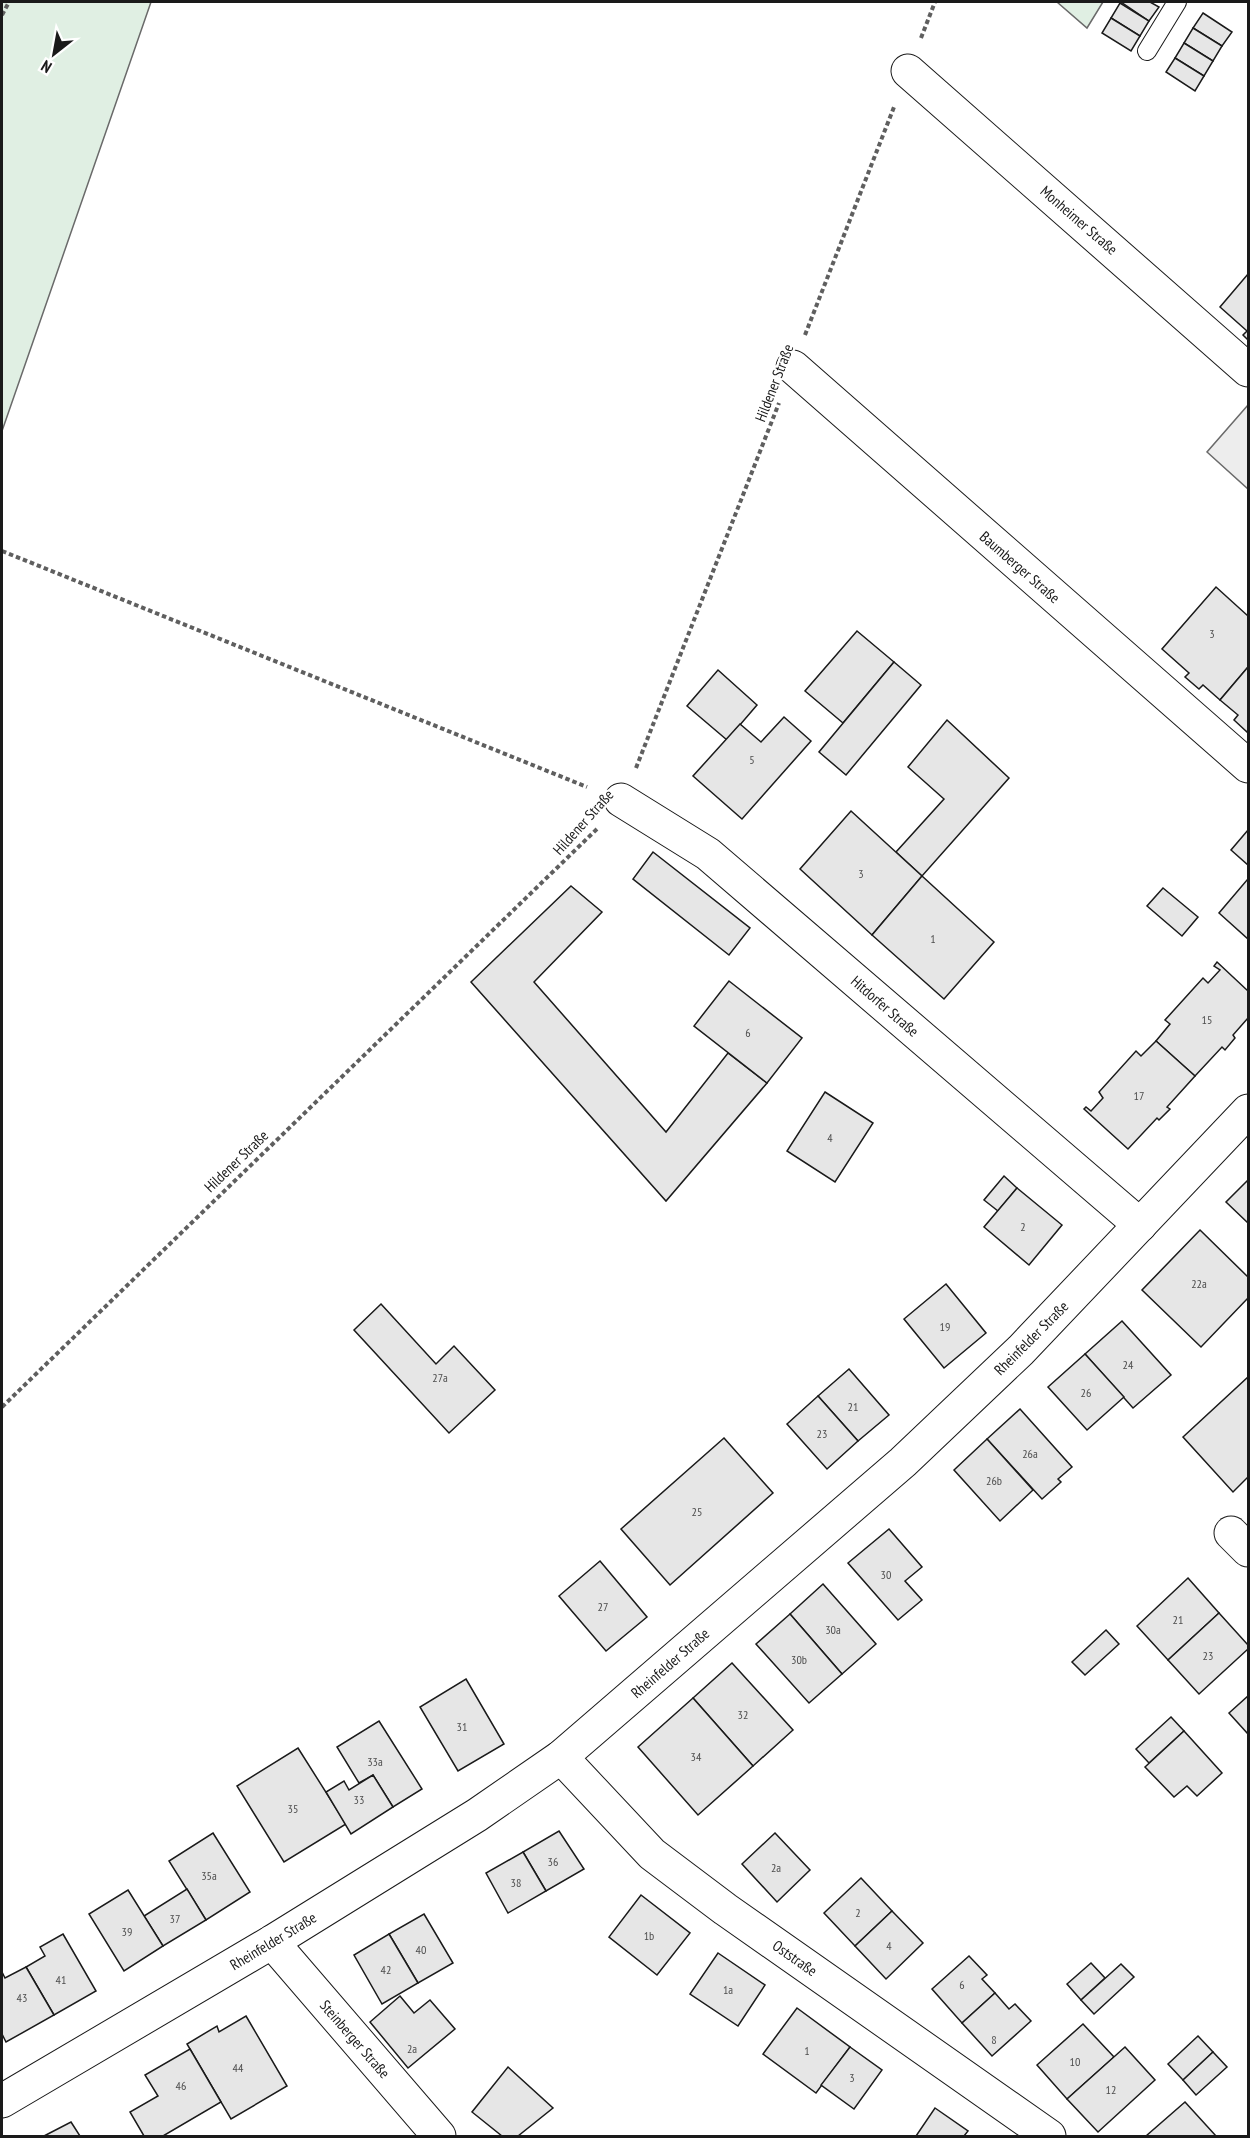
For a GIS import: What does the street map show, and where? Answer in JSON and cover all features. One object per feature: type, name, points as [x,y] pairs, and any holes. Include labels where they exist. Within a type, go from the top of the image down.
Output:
[{"type":"street","name":"Monheimer Straße","points":[[908,71],[1248,370]]},
{"type":"street","name":"Baumberger Straße","points":[[793,367],[1248,766]]},
{"type":"street","name":"Hitdorfer Straße","points":[[621,800],[708,854],[1140,1225]]},
{"type":"street","name":"Rheinfelder Straße","points":[[2,2101],[272,1942],[477,1815],[561,1756],[903,1462],[1021,1350],[1248,1111]]},
{"type":"street","name":"Oststraße","points":[[561,1756],[652,1854],[725,1909],[1049,2136]]},
{"type":"street","name":"Steinberger Straße","points":[[272,1942],[439,2136]]},
{"type":"lane","points":[[1148,51],[1178,2]]},
{"type":"path","points":[[2,15],[9,2]]},
{"type":"path","name":"Hildener Straße","points":[[2,1407],[592,835],[621,800],[908,71]]},
{"type":"path","points":[[2,550],[621,800]]},
{"type":"green space","points":[[2,2],[151,2],[2,431]]},
{"type":"green space","points":[[1057,2],[1103,2],[1087,28]]},
{"type":"shaded area","points":[[1248,405],[1248,489],[1207,452]]},
{"type":"building","points":[[1121,2],[1150,2],[1159,7],[1149,21]]},
{"type":"building","points":[[1120,3],[1149,21],[1140,36],[1111,18]]},
{"type":"building","points":[[1203,13],[1232,32],[1222,46],[1193,28]]},
{"type":"building","points":[[1111,18],[1140,36],[1131,51],[1102,33]]},
{"type":"building","points":[[1193,28],[1222,46],[1213,61],[1184,43]]},
{"type":"building","points":[[1184,43],[1213,61],[1204,76],[1175,58]]},
{"type":"building","points":[[1175,58],[1204,76],[1195,91],[1166,72]]},
{"type":"building","points":[[1248,274],[1248,340],[1243,335],[1247,331],[1220,307]]},
{"type":"building","points":[[1216,587],[1248,616],[1248,667],[1220,700],[1203,685],[1199,689],[1185,677],[1189,673],[1162,649]]},
{"type":"building","points":[[857,631],[894,662],[843,723],[805,691]]},
{"type":"building","points":[[894,662],[921,685],[846,775],[819,752]]},
{"type":"building","points":[[1248,667],[1247,732],[1234,720],[1238,715],[1220,700]]},
{"type":"building","points":[[718,670],[757,705],[727,740],[687,706]]},
{"type":"building","points":[[784,717],[811,741],[742,819],[693,776],[740,724],[761,742]]},
{"type":"building","points":[[947,720],[1009,778],[922,876],[896,852],[944,799],[908,767]]},
{"type":"building","points":[[851,811],[922,876],[872,935],[800,869]]},
{"type":"building","points":[[1248,830],[1248,865],[1231,850]]},
{"type":"building","points":[[653,852],[750,928],[729,955],[633,879]]},
{"type":"building","points":[[922,876],[994,942],[944,999],[872,935]]},
{"type":"building","points":[[1248,881],[1248,939],[1219,913]]},
{"type":"building","points":[[571,886],[602,912],[534,982],[666,1132],[728,1053],[767,1083],[666,1201],[471,982]]},
{"type":"building","points":[[1163,888],[1198,917],[1182,936],[1147,906]]},
{"type":"building","points":[[1217,962],[1248,991],[1248,1018],[1233,1035],[1235,1038],[1225,1050],[1222,1047],[1195,1076],[1156,1041],[1170,1024],[1165,1020],[1203,978],[1208,983],[1220,970],[1214,966]]},
{"type":"building","points":[[729,981],[802,1038],[767,1083],[694,1026]]},
{"type":"building","points":[[1156,1041],[1195,1076],[1167,1107],[1170,1109],[1159,1120],[1157,1118],[1128,1149],[1084,1109],[1086,1107],[1091,1111],[1103,1098],[1099,1092],[1136,1051],[1141,1056]]},
{"type":"building","points":[[825,1092],[873,1123],[835,1182],[787,1151]]},
{"type":"building","points":[[1004,1176],[1017,1188],[998,1211],[984,1200]]},
{"type":"building","points":[[1247,1181],[1248,1183],[1248,1223],[1226,1202]]},
{"type":"building","points":[[1017,1188],[1062,1225],[1029,1265],[984,1227]]},
{"type":"building","points":[[1200,1230],[1248,1277],[1248,1298],[1201,1347],[1142,1290]]},
{"type":"building","points":[[946,1284],[986,1333],[944,1368],[904,1319]]},
{"type":"building","points":[[381,1304],[436,1364],[454,1346],[495,1390],[449,1433],[354,1330]]},
{"type":"building","points":[[1122,1321],[1171,1375],[1133,1408],[1085,1354]]},
{"type":"building","points":[[1085,1354],[1124,1397],[1087,1430],[1048,1387]]},
{"type":"building","points":[[849,1369],[889,1415],[858,1441],[818,1396]]},
{"type":"building","points":[[1248,1377],[1248,1477],[1233,1492],[1183,1437]]},
{"type":"building","points":[[818,1396],[858,1441],[827,1469],[787,1424]]},
{"type":"building","points":[[1020,1409],[1072,1467],[1058,1479],[1061,1482],[1042,1499],[987,1439]]},
{"type":"building","points":[[724,1438],[773,1493],[670,1585],[621,1529]]},
{"type":"building","points":[[987,1439],[1033,1490],[1000,1521],[954,1470]]},
{"type":"building","points":[[889,1529],[922,1567],[905,1581],[922,1600],[898,1620],[848,1563]]},
{"type":"building","points":[[600,1561],[647,1617],[606,1651],[559,1596]]},
{"type":"building","points":[[1188,1578],[1219,1613],[1168,1660],[1137,1626]]},
{"type":"building","points":[[823,1584],[876,1644],[842,1674],[790,1614]]},
{"type":"building","points":[[1219,1613],[1248,1645],[1248,1649],[1199,1694],[1168,1660]]},
{"type":"building","points":[[790,1614],[842,1674],[809,1703],[756,1644]]},
{"type":"building","points":[[1106,1630],[1119,1644],[1085,1675],[1072,1662]]},
{"type":"building","points":[[732,1663],[793,1730],[753,1766],[693,1698]]},
{"type":"building","points":[[466,1679],[504,1744],[458,1771],[420,1707]]},
{"type":"building","points":[[1248,1696],[1248,1734],[1229,1713]]},
{"type":"building","points":[[693,1698],[753,1766],[698,1815],[638,1747]]},
{"type":"building","points":[[1171,1717],[1184,1731],[1149,1763],[1136,1749]]},
{"type":"building","points":[[379,1721],[422,1789],[393,1807],[373,1775],[359,1783],[337,1747]]},
{"type":"building","points":[[1184,1731],[1222,1773],[1197,1796],[1187,1786],[1174,1797],[1145,1767]]},
{"type":"building","points":[[298,1748],[346,1824],[284,1862],[237,1786]]},
{"type":"building","points":[[373,1775],[393,1807],[351,1834],[326,1792],[344,1781],[349,1790]]},
{"type":"building","points":[[559,1831],[584,1869],[546,1891],[523,1852]]},
{"type":"building","points":[[213,1833],[250,1892],[206,1920],[169,1861]]},
{"type":"building","points":[[775,1833],[810,1870],[777,1902],[742,1864]]},
{"type":"building","points":[[523,1852],[546,1891],[508,1913],[486,1873]]},
{"type":"building","points":[[861,1878],[892,1911],[855,1946],[824,1913]]},
{"type":"building","points":[[187,1889],[206,1920],[163,1946],[144,1916]]},
{"type":"building","points":[[128,1890],[163,1946],[124,1971],[89,1914]]},
{"type":"building","points":[[641,1895],[690,1933],[657,1975],[609,1937]]},
{"type":"building","points":[[892,1911],[923,1943],[886,1979],[855,1946]]},
{"type":"building","points":[[424,1914],[453,1963],[418,1983],[389,1934]]},
{"type":"building","points":[[63,1934],[96,1991],[54,2015],[26,1967],[45,1956],[40,1947]]},
{"type":"building","points":[[389,1934],[418,1983],[382,2004],[354,1955]]},
{"type":"building","points":[[718,1953],[765,1985],[738,2026],[690,1994]]},
{"type":"building","points":[[969,1956],[987,1975],[982,1979],[995,1993],[962,2023],[932,1989]]},
{"type":"building","points":[[1091,1963],[1105,1978],[1081,2000],[1067,1984]]},
{"type":"building","points":[[1121,1964],[1134,1977],[1094,2014],[1081,2000]]},
{"type":"building","points":[[26,1967],[54,2015],[6,2042],[2,2034],[2,1972],[5,1978]]},
{"type":"building","points":[[995,1993],[1009,2009],[1015,2004],[1031,2021],[992,2056],[962,2023]]},
{"type":"building","points":[[400,1996],[414,2013],[430,2000],[455,2029],[408,2068],[370,2022]]},
{"type":"building","points":[[797,2008],[850,2047],[816,2093],[763,2054]]},
{"type":"building","points":[[246,2016],[287,2086],[231,2119],[187,2044],[217,2026],[219,2032]]},
{"type":"building","points":[[1083,2024],[1114,2057],[1067,2099],[1037,2065]]},
{"type":"building","points":[[1198,2036],[1213,2052],[1183,2080],[1168,2064]]},
{"type":"building","points":[[850,2047],[882,2070],[854,2109],[821,2085]]},
{"type":"building","points":[[1125,2047],[1155,2080],[1098,2132],[1067,2099]]},
{"type":"building","points":[[190,2049],[221,2102],[163,2136],[144,2136],[130,2112],[158,2096],[145,2075]]},
{"type":"building","points":[[1213,2052],[1227,2067],[1196,2095],[1183,2080]]},
{"type":"building","points":[[508,2067],[553,2108],[518,2136],[502,2136],[472,2112]]},
{"type":"building","points":[[1185,2102],[1216,2136],[1146,2136]]},
{"type":"building","points":[[935,2108],[968,2131],[964,2136],[916,2136]]},
{"type":"building","points":[[71,2122],[80,2136],[44,2136]]}]
